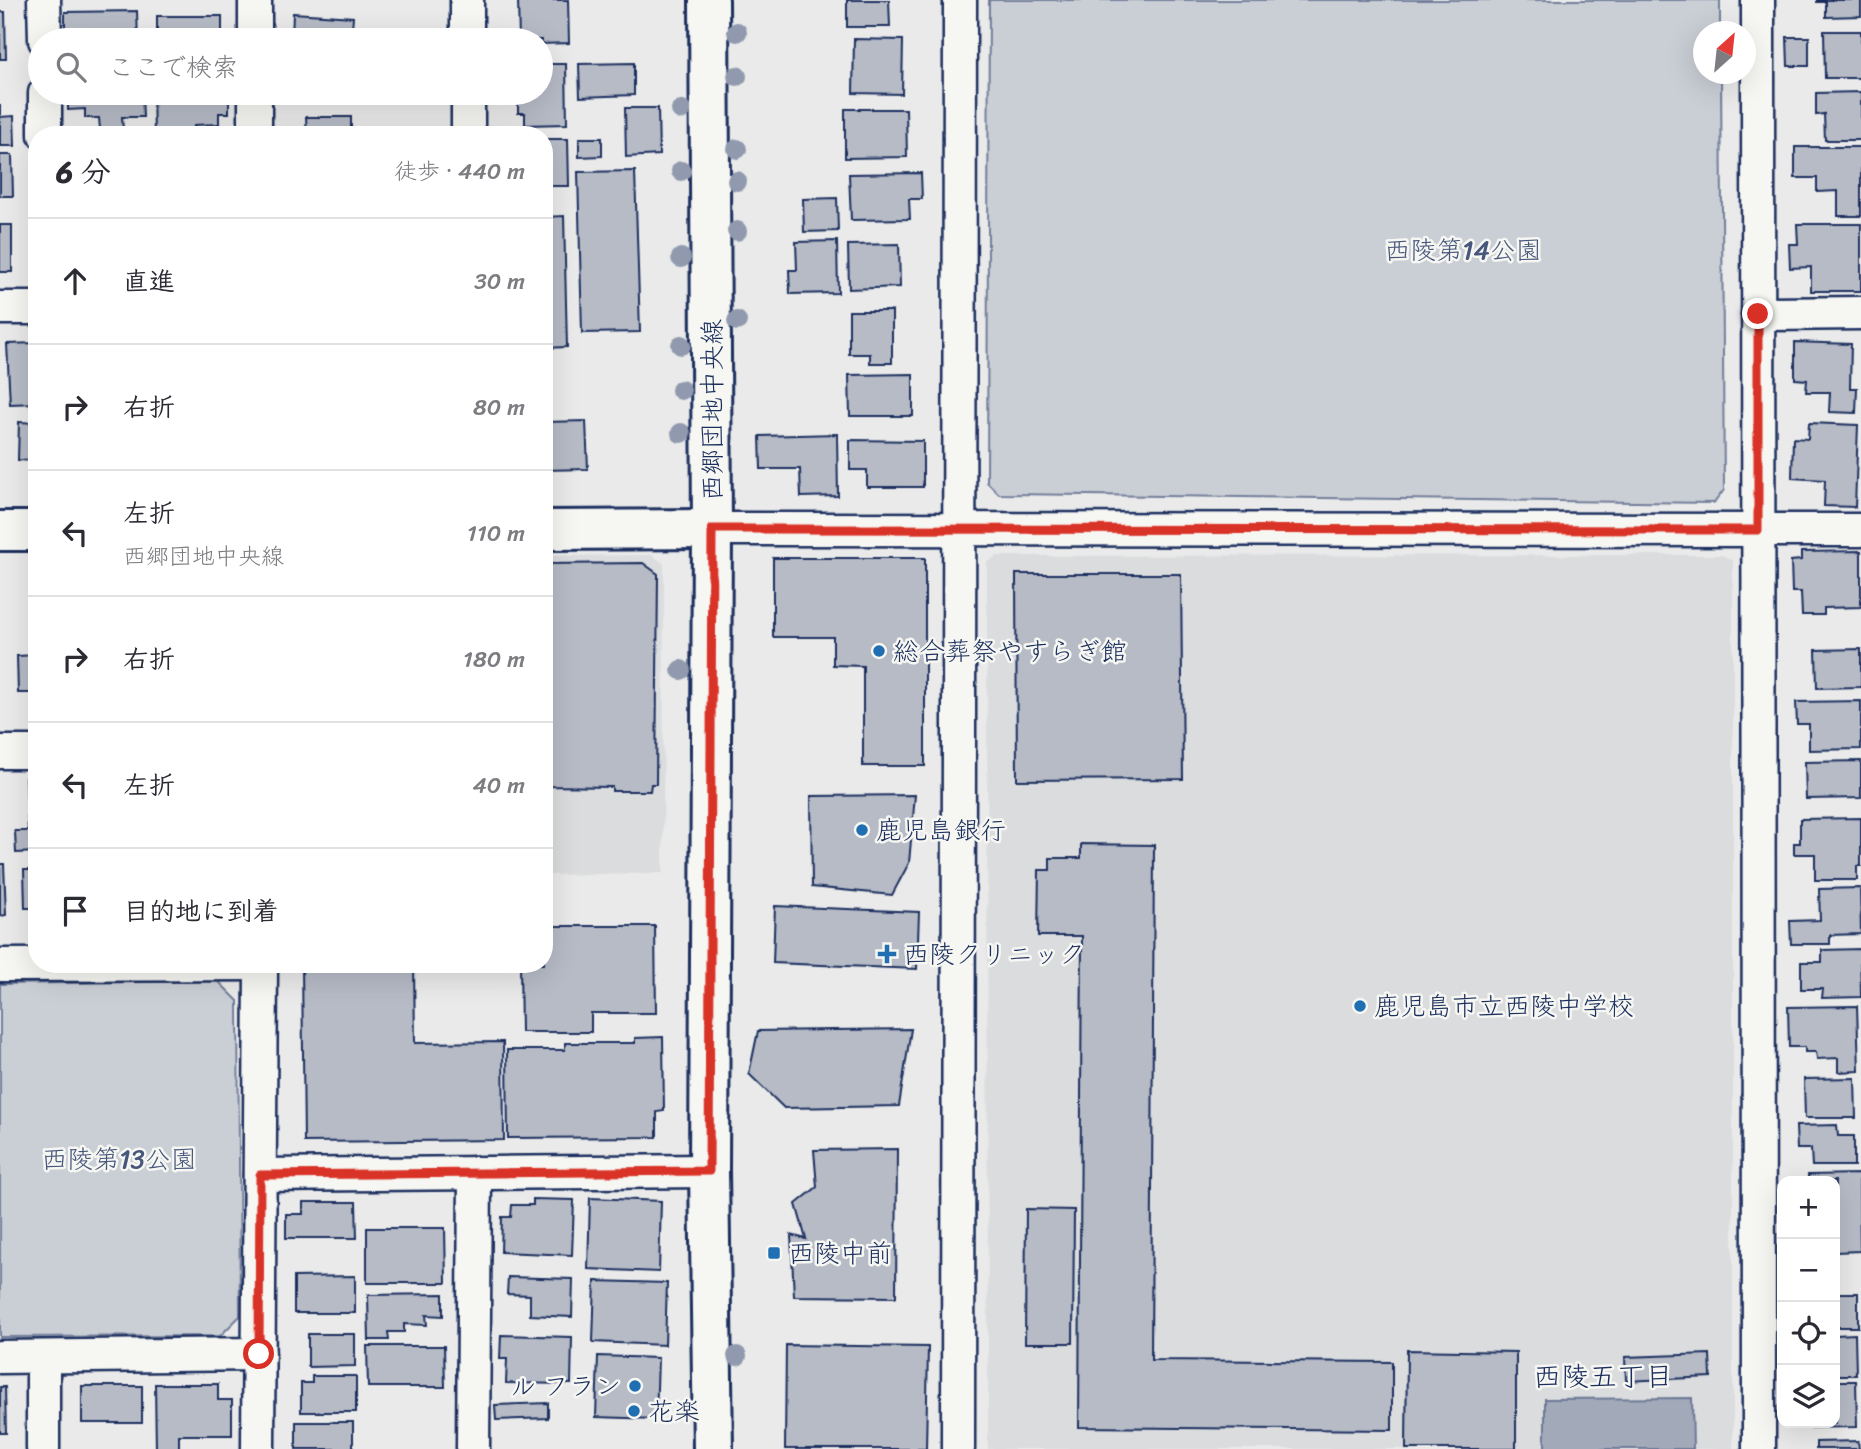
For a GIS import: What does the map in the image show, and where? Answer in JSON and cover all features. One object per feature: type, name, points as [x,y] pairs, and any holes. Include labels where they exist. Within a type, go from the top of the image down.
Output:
[{"type":"street","points":[[44,0],[45,28]]},
{"type":"street","points":[[255,0],[255,28]]},
{"type":"street","points":[[467,0],[467,28]]},
{"type":"street","name":"西郷団地中央線","points":[[709,0],[712,529],[709,1171],[713,1449]]},
{"type":"street","points":[[958,1449],[960,0]]},
{"type":"street","points":[[1758,0],[1759,1449]]},
{"type":"street","points":[[45,105],[45,126]]},
{"type":"street","points":[[255,105],[255,126]]},
{"type":"street","points":[[468,105],[468,126]]},
{"type":"street","points":[[0,308],[28,308]]},
{"type":"street","points":[[1758,314],[1861,313]]},
{"type":"street","points":[[553,530],[1861,530]]},
{"type":"street","points":[[0,531],[28,531]]},
{"type":"street","points":[[0,752],[28,752]]},
{"type":"street","points":[[0,965],[28,965]]},
{"type":"street","points":[[258,1449],[261,973]]},
{"type":"street","points":[[260,1175],[709,1171]]},
{"type":"street","points":[[473,1449],[475,1173]]},
{"type":"street","points":[[0,1357],[259,1354]]},
{"type":"street","points":[[43,1357],[43,1449]]},
{"type":"shaded area","points":[[652,555],[664,564],[663,873],[553,875],[553,556]]},
{"type":"shaded area","name":"鹿児島市立西陵中学校","points":[[1722,555],[1733,561],[1733,1449],[988,1449],[987,562],[997,556]]},
{"type":"green space","name":"西陵第14公園","points":[[989,0],[1720,0],[1720,21],[1693,21],[1693,84],[1721,84],[1724,490],[1714,503],[999,494],[987,482]]},
{"type":"green space","name":"西陵第13公園","points":[[218,981],[238,1001],[240,1316],[220,1336],[0,1337],[0,984]]},
{"type":"water","points":[[1692,1398],[1693,1449],[1545,1449],[1545,1399]]},
{"type":"building","points":[[518,0],[568,0],[569,43],[553,44],[553,28],[519,28]]},
{"type":"building","points":[[847,0],[889,0],[890,27],[847,27]]},
{"type":"building","points":[[1817,0],[1861,0],[1861,16],[1826,17],[1826,2]]},
{"type":"building","points":[[137,11],[138,28],[65,28],[65,12]]},
{"type":"building","points":[[0,12],[5,12],[6,59],[0,59]]},
{"type":"building","points":[[293,13],[353,17],[352,28],[292,28]]},
{"type":"building","points":[[157,16],[222,16],[222,28],[157,28]]},
{"type":"building","points":[[1824,31],[1861,31],[1861,78],[1825,78]]},
{"type":"building","points":[[1787,37],[1809,37],[1809,66],[1788,66]]},
{"type":"building","points":[[854,39],[903,40],[902,94],[853,93]]},
{"type":"building","points":[[634,63],[634,95],[580,97],[579,64]]},
{"type":"building","points":[[553,64],[566,64],[567,124],[525,125],[525,113],[518,113],[518,105],[553,105]]},
{"type":"building","points":[[1861,92],[1861,140],[1825,140],[1824,114],[1816,115],[1816,93]]},
{"type":"building","points":[[68,105],[142,105],[143,117],[122,117],[123,126],[100,126],[99,118],[85,118],[85,109],[68,110]]},
{"type":"building","points":[[153,105],[229,105],[229,113],[219,113],[219,124],[154,126]]},
{"type":"building","points":[[625,108],[658,108],[659,155],[626,157]]},
{"type":"building","points":[[845,109],[906,109],[907,157],[845,158]]},
{"type":"building","points":[[14,116],[15,146],[0,146],[0,117]]},
{"type":"building","points":[[306,117],[351,117],[351,126],[306,126]]},
{"type":"building","points":[[579,138],[602,138],[602,156],[579,157]]},
{"type":"building","points":[[553,139],[568,139],[569,186],[553,186]]},
{"type":"building","points":[[1795,147],[1861,147],[1861,216],[1838,216],[1838,191],[1817,192],[1817,178],[1795,178]]},
{"type":"building","points":[[0,155],[12,155],[13,196],[0,196]]},
{"type":"building","points":[[635,171],[640,332],[582,333],[578,172]]},
{"type":"building","points":[[921,173],[922,199],[909,199],[910,219],[851,220],[849,174]]},
{"type":"building","points":[[837,198],[838,231],[804,232],[803,199]]},
{"type":"building","points":[[564,216],[567,347],[553,348],[553,217]]},
{"type":"building","points":[[1797,224],[1861,224],[1861,291],[1811,291],[1811,267],[1790,268],[1789,244],[1798,244]]},
{"type":"building","points":[[0,225],[12,225],[12,272],[0,272]]},
{"type":"building","points":[[837,241],[838,293],[790,294],[789,270],[797,270],[796,242]]},
{"type":"building","points":[[899,244],[900,287],[849,289],[848,245]]},
{"type":"building","points":[[849,311],[892,311],[892,363],[870,363],[870,354],[849,354]]},
{"type":"building","points":[[1795,342],[1851,344],[1850,388],[1857,388],[1856,413],[1829,412],[1830,392],[1806,392],[1807,380],[1795,379]]},
{"type":"building","points":[[28,343],[28,403],[10,404],[7,344]]},
{"type":"building","points":[[913,374],[913,416],[850,416],[849,375]]},
{"type":"building","points":[[586,421],[588,469],[553,470],[553,422]]},
{"type":"building","points":[[19,422],[28,422],[28,461],[18,460]]},
{"type":"building","points":[[1809,423],[1858,425],[1855,507],[1824,506],[1825,480],[1792,478],[1793,438],[1808,439]]},
{"type":"building","points":[[837,434],[838,496],[801,497],[800,469],[761,469],[760,436]]},
{"type":"building","points":[[850,440],[923,441],[923,487],[867,487],[867,470],[850,470]]},
{"type":"building","points":[[1861,551],[1861,607],[1824,608],[1824,615],[1802,615],[1801,592],[1792,592],[1791,561],[1801,560],[1801,552]]},
{"type":"building","name":"総合葬祭やすらぎ館","points":[[773,558],[925,558],[925,766],[863,766],[863,666],[833,665],[833,637],[773,637]]},
{"type":"building","points":[[643,563],[658,574],[656,784],[651,784],[650,791],[553,786],[553,564]]},
{"type":"building","points":[[1016,574],[1181,574],[1183,779],[1017,780]]},
{"type":"building","points":[[1861,649],[1861,687],[1817,688],[1816,650]]},
{"type":"building","points":[[28,655],[28,693],[18,693],[17,656]]},
{"type":"building","points":[[1861,701],[1861,749],[1809,750],[1809,724],[1797,724],[1796,702]]},
{"type":"building","points":[[1861,761],[1861,798],[1806,799],[1805,762]]},
{"type":"building","points":[[26,776],[28,776],[28,831]]},
{"type":"building","name":"鹿児島銀行","points":[[915,795],[909,863],[892,895],[812,887],[811,796]]},
{"type":"building","points":[[1861,818],[1861,866],[1857,866],[1857,880],[1815,880],[1815,854],[1794,854],[1794,843],[1800,843],[1800,819]]},
{"type":"building","points":[[15,831],[28,831],[28,852],[16,853]]},
{"type":"building","points":[[1081,844],[1154,845],[1151,1360],[1392,1362],[1392,1430],[1079,1427],[1082,936],[1038,936],[1039,870],[1050,870],[1050,858],[1081,858]]},
{"type":"building","points":[[0,864],[4,864],[6,915],[0,916]]},
{"type":"building","points":[[24,870],[28,870],[28,908],[25,908]]},
{"type":"building","points":[[1860,888],[1861,934],[1830,935],[1830,944],[1791,944],[1790,921],[1820,920],[1819,889]]},
{"type":"building","points":[[775,906],[919,912],[917,969],[773,963]]},
{"type":"building","points":[[553,926],[655,926],[656,1013],[591,1013],[591,1032],[521,1032],[520,973],[553,973]]},
{"type":"building","points":[[1860,949],[1861,997],[1822,998],[1823,989],[1801,989],[1801,962],[1822,962],[1822,950]]},
{"type":"building","points":[[302,973],[414,973],[415,1043],[503,1042],[504,1140],[304,1142]]},
{"type":"building","points":[[1857,1006],[1859,1071],[1838,1072],[1838,1058],[1817,1059],[1816,1052],[1805,1052],[1805,1047],[1789,1047],[1788,1007]]},
{"type":"building","points":[[911,1029],[899,1106],[784,1108],[749,1074],[758,1031]]},
{"type":"building","points":[[663,1037],[664,1111],[657,1112],[657,1137],[508,1138],[507,1050],[565,1050],[565,1043],[635,1043],[635,1038]]},
{"type":"building","points":[[1855,1078],[1856,1118],[1805,1118],[1804,1079]]},
{"type":"building","points":[[1837,1125],[1838,1136],[1854,1136],[1854,1166],[1812,1166],[1811,1149],[1797,1149],[1796,1126]]},
{"type":"building","points":[[897,1149],[896,1297],[794,1296],[791,1235],[806,1239],[796,1204],[817,1187],[814,1150]]},
{"type":"building","points":[[1859,1174],[1860,1251],[1840,1252],[1840,1176],[1808,1175]]},
{"type":"building","points":[[590,1198],[661,1201],[659,1272],[588,1269]]},
{"type":"building","points":[[533,1199],[574,1200],[572,1255],[501,1252],[502,1217],[511,1217],[512,1205],[533,1205]]},
{"type":"building","points":[[303,1202],[356,1202],[357,1238],[286,1238],[286,1214],[303,1214]]},
{"type":"building","points":[[1026,1209],[1074,1210],[1073,1343],[1025,1343]]},
{"type":"building","points":[[367,1228],[445,1228],[446,1283],[367,1283]]},
{"type":"building","points":[[355,1276],[355,1313],[294,1313],[294,1277]]},
{"type":"building","points":[[508,1277],[573,1279],[572,1317],[530,1315],[530,1295],[507,1294]]},
{"type":"building","points":[[595,1281],[667,1283],[665,1345],[593,1342]]},
{"type":"building","points":[[1840,1293],[1858,1293],[1858,1327],[1840,1327]]},
{"type":"building","points":[[443,1294],[443,1316],[426,1315],[427,1325],[404,1324],[404,1332],[388,1332],[389,1340],[369,1340],[368,1295]]},
{"type":"building","points":[[308,1334],[355,1334],[355,1366],[308,1367]]},
{"type":"building","points":[[1855,1334],[1856,1375],[1840,1375],[1840,1335]]},
{"type":"building","points":[[501,1335],[572,1337],[571,1384],[506,1383],[507,1359],[500,1359]]},
{"type":"building","points":[[786,1345],[928,1347],[926,1449],[785,1449]]},
{"type":"building","points":[[367,1346],[444,1346],[445,1387],[368,1387]]},
{"type":"building","points":[[1407,1350],[1516,1352],[1516,1449],[1406,1449]]},
{"type":"building","points":[[1710,1354],[1711,1377],[1626,1381],[1625,1357]]},
{"type":"building","points":[[598,1356],[658,1358],[656,1419],[596,1417]]},
{"type":"building","points":[[312,1376],[356,1376],[356,1412],[301,1412],[301,1383],[312,1383]]},
{"type":"building","points":[[1840,1381],[1856,1381],[1857,1427],[1840,1427]]},
{"type":"building","points":[[155,1384],[218,1384],[218,1400],[232,1400],[232,1435],[179,1435],[179,1449],[156,1449]]},
{"type":"building","points":[[82,1386],[142,1386],[142,1423],[82,1423]]},
{"type":"building","points":[[0,1387],[5,1387],[6,1433],[0,1433]]},
{"type":"building","points":[[548,1403],[548,1418],[496,1420],[495,1405]]},
{"type":"building","points":[[296,1422],[353,1422],[353,1449],[296,1449]]},
{"type":"building","points":[[1858,1441],[1859,1449],[1816,1449],[1816,1442]]},
{"type":"place","name":"総合葬祭やすらぎ館","points":[[879,651]]},
{"type":"place","name":"鹿児島銀行","points":[[862,830]]},
{"type":"place","name":"西陵クリニック","points":[[887,954]]},
{"type":"place","name":"鹿児島市立西陵中学校","points":[[1360,1006]]},
{"type":"place","name":"西陵中前","points":[[774,1253]]},
{"type":"place","name":"ル フラン","points":[[635,1386]]},
{"type":"place","name":"花楽","points":[[634,1411]]},
{"type":"district","name":"西陵五丁目","points":[[1603,1376]]},
{"type":"route","points":[[259,1354],[260,1175],[709,1171],[712,529],[1758,530],[1758,314]]}]
